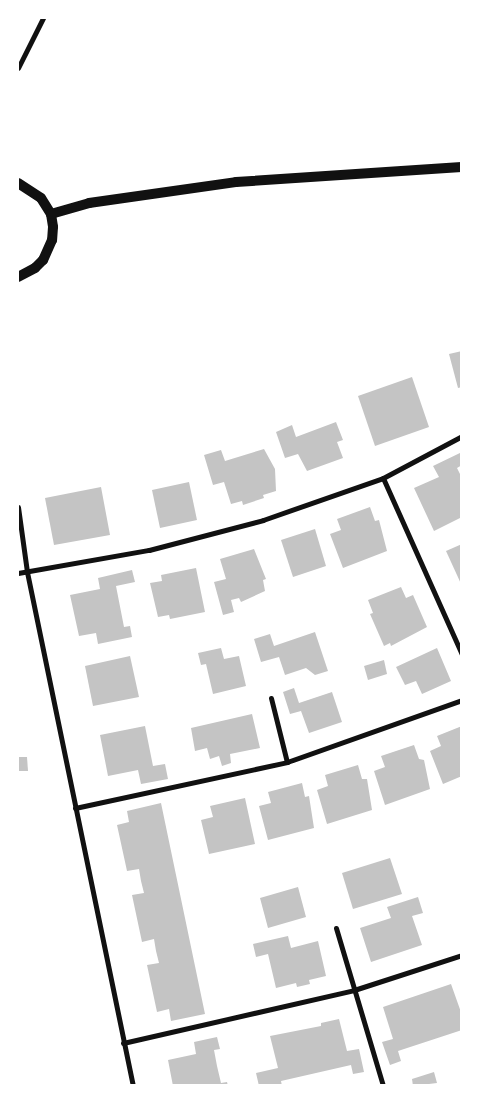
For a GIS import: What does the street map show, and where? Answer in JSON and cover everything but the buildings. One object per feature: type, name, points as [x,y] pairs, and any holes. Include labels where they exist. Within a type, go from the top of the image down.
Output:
[{"type":"main road","points":[[51,214],[89,203],[236,182],[462,168]]},
{"type":"main road","points":[[18,183],[41,198],[51,214],[52,240],[49,251],[35,268],[18,277]]},
{"type":"street","points":[[18,68],[43,18]]},
{"type":"street","points":[[18,573],[149,550],[253,523],[383,478],[462,436]]},
{"type":"street","points":[[383,478],[462,655]]},
{"type":"street","points":[[18,507],[26,572],[133,1086]]},
{"type":"street","points":[[270,698],[287,762]]},
{"type":"street","points":[[75,808],[287,762],[462,700]]},
{"type":"street","points":[[336,928],[383,1086]]},
{"type":"street","points":[[123,1043],[354,990],[462,955]]}]
